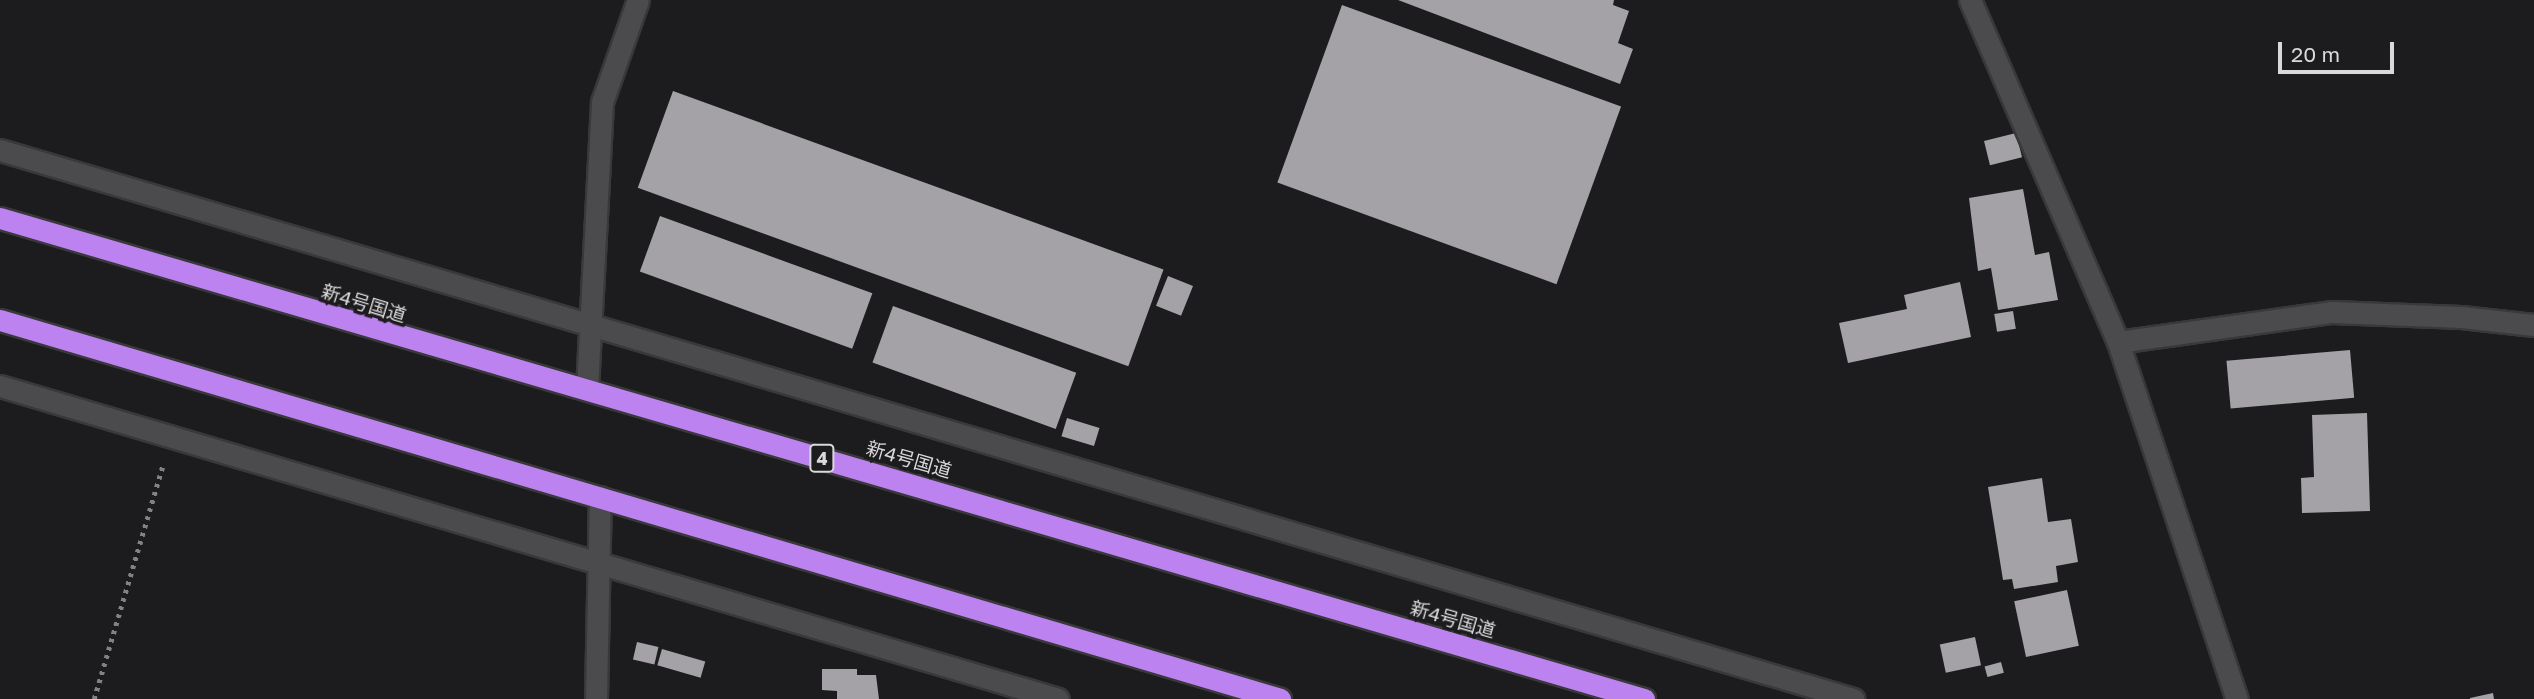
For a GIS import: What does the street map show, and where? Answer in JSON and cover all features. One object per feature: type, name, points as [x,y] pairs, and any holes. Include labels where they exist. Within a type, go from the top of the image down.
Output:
[{"type":"highway","name":"新4号国道","points":[[0,218],[1644,699]]},
{"type":"highway","points":[[0,320],[1280,699]]},
{"type":"street","points":[[587,389],[587,324],[602,102],[638,0]]},
{"type":"street","points":[[1970,0],[2118,342],[2237,699]]},
{"type":"street","points":[[0,150],[1853,699]]},
{"type":"street","points":[[2118,342],[2332,312],[2460,317],[2534,325]]},
{"type":"street","points":[[0,386],[1058,699]]},
{"type":"street","points":[[596,699],[602,564],[600,497]]},
{"type":"path","points":[[94,699],[172,435]]},
{"type":"building","points":[[1398,0],[1614,0],[1613,5],[1629,11],[1618,43],[1633,49],[1620,84]]},
{"type":"building","points":[[1342,5],[1621,107],[1556,284],[1277,183]]},
{"type":"building","points":[[673,91],[1164,270],[1128,366],[638,188]]},
{"type":"building","points":[[2016,133],[2022,157],[1990,165],[1984,141]]},
{"type":"building","points":[[2023,189],[2035,255],[2049,252],[2058,300],[1998,310],[1991,268],[1978,271],[1969,198]]},
{"type":"building","points":[[660,216],[872,293],[852,349],[640,271]]},
{"type":"building","points":[[1168,276],[1193,286],[1181,316],[1156,306]]},
{"type":"building","points":[[1960,282],[1971,337],[1848,363],[1839,323],[1907,309],[1904,295]]},
{"type":"building","points":[[893,306],[1076,373],[1056,429],[872,362]]},
{"type":"building","points":[[2013,311],[2016,329],[1997,332],[1994,314]]},
{"type":"building","points":[[2350,350],[2354,398],[2231,409],[2226,361]]},
{"type":"building","points":[[2367,413],[2370,511],[2302,513],[2301,478],[2314,477],[2312,415]]},
{"type":"building","points":[[1067,418],[1100,428],[1094,446],[1061,436]]},
{"type":"building","points":[[2042,478],[2048,522],[2071,519],[2078,562],[2056,566],[2058,582],[2014,589],[2012,579],[2003,580],[1988,487]]},
{"type":"building","points":[[2067,590],[2079,646],[2026,657],[2014,601]]},
{"type":"building","points":[[1975,637],[1981,665],[1946,673],[1940,644]]},
{"type":"building","points":[[637,642],[658,647],[654,664],[633,660]]},
{"type":"building","points":[[662,649],[705,661],[701,678],[657,665]]},
{"type":"building","points":[[2001,662],[2004,673],[1987,677],[1985,666]]},
{"type":"building","points":[[822,669],[857,669],[857,675],[876,675],[879,699],[837,699],[837,691],[822,690]]},
{"type":"building","points":[[2493,693],[2494,699],[2470,699],[2470,698]]}]
